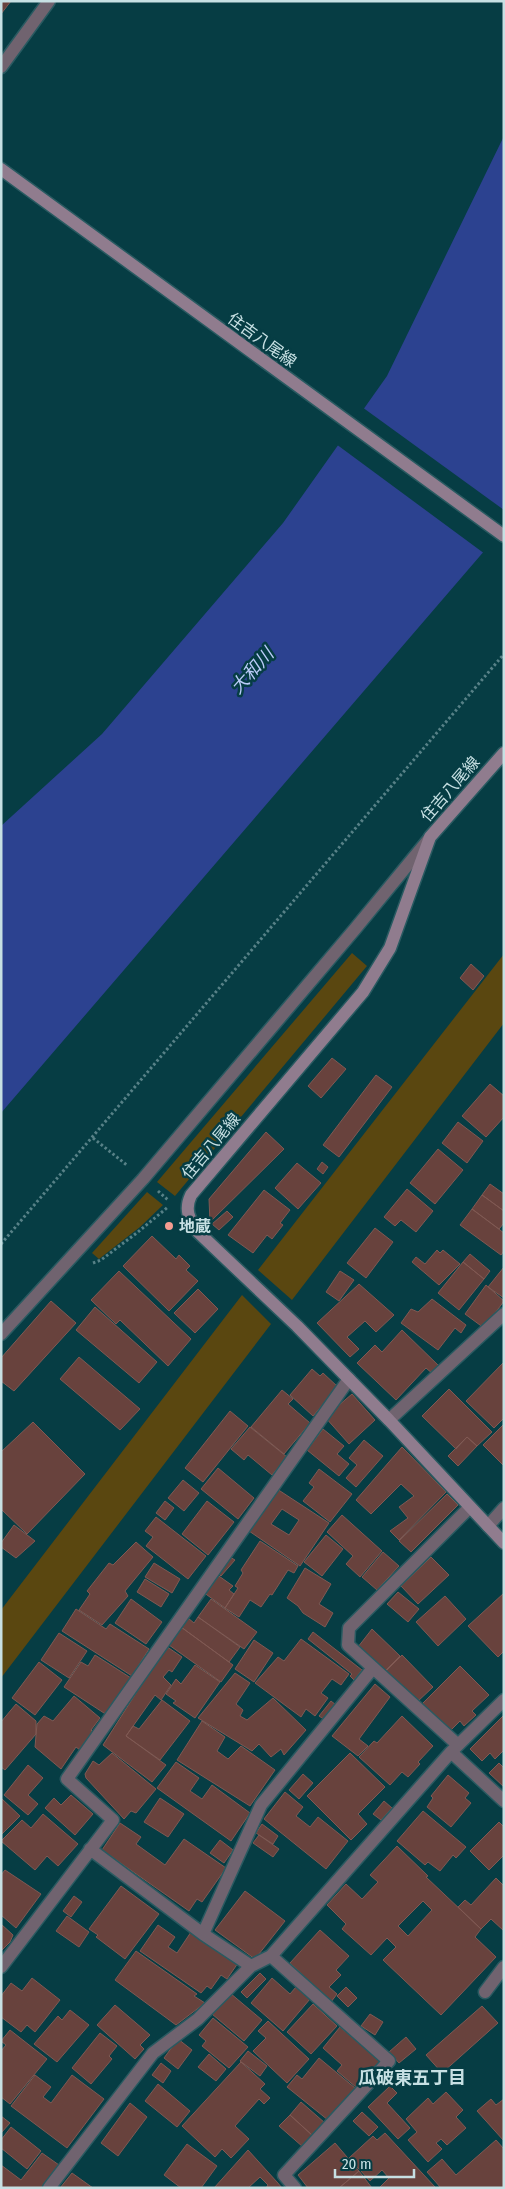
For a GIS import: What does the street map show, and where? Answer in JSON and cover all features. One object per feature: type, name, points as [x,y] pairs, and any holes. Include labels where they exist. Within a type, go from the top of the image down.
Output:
[{"type":"main road","name":"住吉八尾線","points":[[1,169],[504,536]]},
{"type":"main road","name":"住吉八尾線","points":[[504,753],[430,837],[390,948],[363,992],[191,1195],[186,1205],[189,1219],[198,1232],[297,1326],[389,1420],[504,1543]]},
{"type":"street","points":[[1,67],[49,1]]},
{"type":"street","points":[[1,1334],[144,1179],[430,837]]},
{"type":"street","points":[[389,1420],[504,1314]]},
{"type":"street","points":[[1,1967],[113,1820],[67,1778],[349,1380]]},
{"type":"street","points":[[470,1507],[349,1628],[348,1645],[454,1748],[504,1801]]},
{"type":"street","points":[[488,1526],[504,1508]]},
{"type":"street","points":[[203,1934],[261,1805],[373,1668]]},
{"type":"street","points":[[49,2188],[153,2053],[198,2019],[251,1966],[271,1956],[454,1748],[504,1700]]},
{"type":"street","points":[[90,1849],[203,1934],[251,1966]]},
{"type":"street","points":[[271,1956],[389,2061],[284,2175],[294,2188]]},
{"type":"street","points":[[485,1992],[504,1967]]},
{"type":"path","points":[[1,1244],[504,654]]},
{"type":"path","points":[[93,1138],[127,1166]]},
{"type":"path","points":[[62,1270],[80,1268],[100,1260],[138,1232],[172,1203],[151,1186]]},
{"type":"shaded area","points":[[352,953],[367,966],[175,1196],[157,1182]]},
{"type":"shaded area","points":[[504,954],[504,1023],[292,1300],[258,1270]]},
{"type":"shaded area","points":[[147,1192],[163,1205],[140,1227],[99,1259],[92,1253]]},
{"type":"shaded area","points":[[242,1295],[271,1324],[1,1678],[1,1610]]},
{"type":"water","name":"大和川","points":[[504,136],[504,528],[1,1113],[1,826],[102,734],[283,523],[387,376]]},
{"type":"pier","points":[[362,407],[504,510],[504,532],[485,554],[336,444]]},
{"type":"building","points":[[1,1],[11,1],[1,14]]},
{"type":"building","points":[[471,964],[484,976],[473,990],[460,978]]},
{"type":"building","points":[[332,1058],[346,1069],[321,1098],[308,1086]]},
{"type":"building","points":[[376,1075],[392,1087],[339,1157],[323,1145]]},
{"type":"building","points":[[490,1084],[504,1096],[504,1117],[486,1137],[462,1116]]},
{"type":"building","points":[[458,1122],[483,1141],[467,1163],[442,1143]]},
{"type":"building","points":[[266,1132],[284,1149],[210,1222],[209,1199]]},
{"type":"building","points":[[438,1149],[463,1170],[435,1204],[410,1183]]},
{"type":"building","points":[[322,1162],[328,1167],[323,1174],[317,1169]]},
{"type":"building","points":[[297,1163],[321,1183],[298,1209],[275,1188]]},
{"type":"building","points":[[490,1184],[504,1194],[504,1211],[482,1195]]},
{"type":"building","points":[[407,1189],[433,1211],[416,1232],[401,1220],[395,1226],[384,1217]]},
{"type":"building","points":[[264,1190],[290,1210],[280,1223],[283,1225],[272,1239],[267,1235],[253,1253],[228,1235]]},
{"type":"building","points":[[482,1195],[504,1211],[504,1223],[499,1229],[472,1209]]},
{"type":"building","points":[[472,1209],[504,1233],[504,1251],[501,1255],[460,1225]]},
{"type":"building","points":[[227,1211],[233,1217],[219,1230],[212,1224]]},
{"type":"building","points":[[375,1228],[393,1242],[366,1278],[347,1263]]},
{"type":"building","points":[[152,1236],[176,1259],[179,1255],[190,1266],[186,1270],[198,1281],[169,1311],[123,1266]]},
{"type":"building","points":[[437,1250],[440,1253],[443,1250],[460,1264],[439,1285],[412,1262],[416,1257],[425,1264]]},
{"type":"building","points":[[470,1254],[490,1271],[484,1279],[463,1262]]},
{"type":"building","points":[[463,1262],[484,1279],[459,1310],[438,1293]]},
{"type":"building","points":[[504,1267],[504,1298],[488,1287]]},
{"type":"building","points":[[119,1271],[191,1339],[168,1366],[120,1320],[116,1324],[91,1300]]},
{"type":"building","points":[[340,1271],[354,1280],[339,1301],[326,1292]]},
{"type":"building","points":[[359,1284],[394,1315],[376,1332],[365,1321],[347,1337],[359,1349],[350,1357],[317,1323]]},
{"type":"building","points":[[486,1285],[504,1301],[484,1328],[465,1314]]},
{"type":"building","points":[[198,1289],[218,1309],[195,1333],[174,1313]]},
{"type":"building","points":[[432,1299],[466,1325],[461,1333],[455,1328],[438,1350],[401,1323],[411,1309],[418,1312]]},
{"type":"building","points":[[51,1301],[76,1323],[14,1391],[1,1381],[1,1358]]},
{"type":"building","points":[[95,1307],[157,1362],[139,1383],[76,1330]]},
{"type":"building","points":[[402,1330],[440,1367],[433,1374],[426,1368],[396,1400],[357,1363],[375,1345],[382,1352]]},
{"type":"building","points":[[79,1357],[140,1409],[120,1430],[60,1379]]},
{"type":"building","points":[[504,1362],[504,1418],[494,1428],[466,1401]]},
{"type":"building","points":[[312,1369],[320,1376],[323,1373],[338,1387],[313,1416],[290,1395]]},
{"type":"building","points":[[449,1389],[492,1432],[477,1446],[467,1437],[456,1449],[422,1416]]},
{"type":"building","points":[[282,1390],[293,1399],[288,1404],[310,1423],[284,1454],[251,1427]]},
{"type":"building","points":[[352,1394],[375,1420],[349,1444],[325,1417]]},
{"type":"building","points":[[230,1411],[248,1426],[203,1482],[185,1468]]},
{"type":"building","points":[[33,1422],[85,1474],[27,1534],[1,1509],[1,1452]]},
{"type":"building","points":[[504,1424],[504,1466],[483,1445]]},
{"type":"building","points":[[250,1427],[287,1457],[272,1475],[248,1455],[244,1460],[231,1449]]},
{"type":"building","points":[[323,1429],[344,1446],[337,1454],[349,1464],[339,1476],[307,1450]]},
{"type":"building","points":[[467,1437],[477,1446],[458,1466],[448,1456]]},
{"type":"building","points":[[364,1440],[383,1456],[356,1487],[346,1478],[357,1465],[349,1458]]},
{"type":"building","points":[[402,1447],[446,1492],[399,1540],[390,1531],[408,1518],[399,1507],[414,1496],[401,1484],[371,1514],[356,1500]]},
{"type":"building","points":[[218,1468],[254,1498],[238,1519],[201,1489]]},
{"type":"building","points":[[319,1469],[352,1494],[330,1522],[303,1501],[314,1487],[309,1483]]},
{"type":"building","points":[[183,1480],[199,1493],[184,1511],[168,1498]]},
{"type":"building","points":[[277,1489],[329,1523],[300,1566],[249,1531]],"holes":[[[282,1509],[299,1520],[289,1535],[271,1524]]]},
{"type":"building","points":[[447,1494],[458,1505],[411,1552],[399,1541]]},
{"type":"building","points":[[165,1501],[174,1508],[165,1520],[156,1513]]},
{"type":"building","points":[[207,1501],[234,1522],[208,1555],[182,1534]]},
{"type":"building","points":[[342,1515],[382,1551],[360,1577],[346,1564],[353,1556],[327,1532]]},
{"type":"building","points":[[156,1517],[206,1556],[188,1579],[146,1546],[153,1537],[145,1531]]},
{"type":"building","points":[[14,1525],[35,1541],[16,1558],[1,1547],[1,1543]]},
{"type":"building","points":[[326,1535],[343,1549],[322,1576],[304,1562]]},
{"type":"building","points":[[260,1541],[298,1566],[294,1573],[288,1570],[272,1595],[270,1594],[261,1607],[250,1600],[239,1617],[225,1608],[238,1588],[235,1586],[243,1573],[241,1570]]},
{"type":"building","points":[[136,1542],[153,1557],[125,1591],[128,1596],[102,1625],[79,1610],[90,1594],[87,1591],[109,1563],[113,1565]]},
{"type":"building","points":[[383,1552],[399,1566],[377,1590],[362,1577]]},
{"type":"building","points":[[228,1556],[235,1560],[221,1576],[215,1570]]},
{"type":"building","points":[[431,1557],[449,1575],[418,1604],[401,1586]]},
{"type":"building","points":[[154,1563],[180,1579],[172,1593],[145,1577]]},
{"type":"building","points":[[305,1568],[331,1584],[319,1604],[333,1613],[325,1627],[303,1613],[298,1606],[287,1598]]},
{"type":"building","points":[[216,1574],[233,1586],[229,1590],[234,1594],[225,1608],[203,1592]]},
{"type":"building","points":[[145,1579],[169,1594],[161,1607],[137,1592]]},
{"type":"building","points":[[398,1592],[419,1609],[408,1622],[387,1604]]},
{"type":"building","points":[[504,1593],[504,1651],[498,1657],[468,1626]]},
{"type":"building","points":[[445,1596],[466,1619],[438,1646],[416,1622]]},
{"type":"building","points":[[131,1599],[162,1622],[146,1644],[115,1623]]},
{"type":"building","points":[[211,1599],[257,1632],[244,1649],[198,1617]]},
{"type":"building","points":[[76,1609],[106,1629],[110,1624],[149,1649],[132,1676],[62,1631]]},
{"type":"building","points":[[198,1617],[240,1647],[229,1662],[181,1627],[188,1618],[194,1623]]},
{"type":"building","points":[[181,1627],[233,1665],[221,1682],[169,1645]]},
{"type":"building","points":[[372,1629],[400,1656],[385,1671],[358,1647]]},
{"type":"building","points":[[313,1632],[362,1670],[354,1680],[350,1676],[352,1674],[308,1639]]},
{"type":"building","points":[[59,1633],[87,1651],[69,1678],[41,1660]]},
{"type":"building","points":[[301,1639],[349,1674],[341,1685],[332,1679],[321,1693],[328,1698],[315,1716],[306,1709],[301,1717],[255,1683],[278,1657],[284,1661]]},
{"type":"building","points":[[254,1640],[273,1653],[254,1682],[235,1669]]},
{"type":"building","points":[[166,1646],[182,1657],[172,1672],[169,1670],[163,1677],[171,1685],[161,1700],[155,1695],[126,1736],[166,1765],[152,1782],[103,1745]]},
{"type":"building","points":[[95,1655],[131,1678],[107,1715],[64,1687],[81,1662],[88,1666]]},
{"type":"building","points":[[402,1655],[433,1687],[416,1703],[385,1672]]},
{"type":"building","points":[[39,1662],[62,1680],[35,1715],[12,1698]]},
{"type":"building","points":[[195,1665],[220,1682],[195,1718],[173,1703],[176,1701],[166,1694],[176,1679],[181,1684]]},
{"type":"building","points":[[460,1666],[489,1695],[472,1711],[476,1715],[464,1726],[460,1721],[448,1733],[421,1705]]},
{"type":"building","points":[[235,1673],[250,1683],[236,1704],[243,1710],[240,1716],[247,1720],[273,1698],[306,1730],[284,1755],[281,1749],[271,1757],[259,1744],[252,1751],[198,1718]]},
{"type":"building","points":[[375,1684],[390,1697],[359,1739],[368,1746],[358,1756],[332,1736]]},
{"type":"building","points":[[74,1696],[100,1718],[91,1730],[96,1735],[80,1750],[76,1747],[61,1769],[35,1747],[37,1724],[44,1716],[53,1721]]},
{"type":"building","points":[[162,1700],[190,1721],[160,1760],[126,1736],[133,1726],[139,1729]]},
{"type":"building","points":[[331,1701],[336,1705],[325,1720],[319,1716]]},
{"type":"building","points":[[16,1704],[36,1721],[36,1734],[5,1770],[1,1767],[1,1722]]},
{"type":"building","points":[[504,1715],[504,1750],[495,1759],[490,1753],[482,1761],[470,1749]]},
{"type":"building","points":[[402,1716],[433,1746],[418,1762],[420,1764],[408,1777],[402,1772],[390,1785],[359,1757],[374,1741],[377,1743]]},
{"type":"building","points":[[202,1721],[225,1737],[217,1751],[228,1759],[241,1746],[275,1770],[250,1806],[177,1760]]},
{"type":"building","points":[[112,1753],[156,1789],[136,1813],[131,1811],[124,1819],[86,1778],[85,1774],[93,1761],[99,1765]]},
{"type":"building","points":[[350,1753],[385,1787],[358,1814],[367,1824],[351,1840],[307,1796]]},
{"type":"building","points":[[176,1762],[199,1778],[190,1791],[202,1799],[212,1785],[250,1813],[231,1841],[157,1788]]},
{"type":"building","points":[[499,1763],[504,1768],[504,1787],[489,1773]]},
{"type":"building","points":[[28,1765],[43,1778],[28,1795],[38,1804],[28,1815],[4,1795]]},
{"type":"building","points":[[303,1774],[313,1783],[299,1799],[289,1790]]},
{"type":"building","points":[[448,1775],[469,1793],[465,1798],[471,1803],[451,1827],[427,1807],[433,1798],[431,1796]]},
{"type":"building","points":[[285,1792],[303,1807],[296,1816],[310,1827],[318,1817],[348,1841],[326,1869],[264,1819]]},
{"type":"building","points":[[71,1795],[93,1814],[75,1835],[45,1808],[54,1798],[61,1805]]},
{"type":"building","points":[[1,1798],[20,1816],[1,1835]]},
{"type":"building","points":[[160,1798],[184,1814],[168,1837],[144,1822]]},
{"type":"building","points":[[384,1801],[392,1808],[381,1820],[373,1814]]},
{"type":"building","points":[[423,1811],[466,1847],[456,1858],[453,1855],[440,1871],[428,1862],[425,1865],[397,1841]]},
{"type":"building","points":[[43,1814],[78,1844],[58,1866],[47,1856],[35,1870],[1,1841],[22,1820],[31,1828]]},
{"type":"building","points":[[499,1822],[504,1827],[504,1855],[489,1870],[470,1851]]},
{"type":"building","points":[[120,1823],[141,1837],[136,1844],[165,1865],[184,1839],[226,1868],[202,1902],[197,1899],[189,1911],[102,1850]]},
{"type":"building","points":[[262,1824],[278,1836],[273,1844],[256,1833]]},
{"type":"building","points":[[259,1835],[279,1849],[273,1857],[253,1843]]},
{"type":"building","points":[[220,1840],[233,1850],[224,1863],[210,1853]]},
{"type":"building","points":[[397,1846],[428,1876],[426,1877],[481,1929],[475,1937],[496,1957],[441,2015],[383,1960],[396,1947],[387,1938],[371,1955],[342,1929],[346,1924],[327,1905],[346,1884],[362,1899],[378,1882],[370,1875]],"holes":[[[423,1901],[432,1910],[408,1936],[398,1926]]]},
{"type":"building","points":[[5,1870],[41,1894],[16,1928],[1,1915],[1,1875]]},
{"type":"building","points":[[496,1878],[504,1886],[504,1931],[491,1919],[481,1929],[458,1907],[465,1900],[471,1905]]},
{"type":"building","points":[[121,1886],[159,1914],[125,1959],[96,1937],[98,1935],[89,1929]]},
{"type":"building","points":[[245,1891],[285,1921],[255,1959],[215,1930]]},
{"type":"building","points":[[74,1896],[82,1902],[71,1917],[63,1911]]},
{"type":"building","points":[[67,1916],[89,1932],[79,1947],[56,1931]]},
{"type":"building","points":[[1,1924],[13,1935],[10,1942],[1,1951]]},
{"type":"building","points":[[158,1925],[175,1937],[168,1947],[177,1953],[191,1932],[238,1963],[227,1979],[221,1975],[211,1989],[207,1986],[201,1993],[140,1951]]},
{"type":"building","points":[[320,1930],[349,1956],[336,1970],[341,1975],[329,1987],[337,1994],[331,2002],[290,1963]]},
{"type":"building","points":[[136,1951],[197,1994],[194,1996],[205,2003],[176,2025],[115,1980]]},
{"type":"building","points":[[260,1973],[266,1979],[247,1998],[241,1992]]},
{"type":"building","points":[[32,1978],[60,2000],[35,2032],[27,2025],[21,2032],[1,2017],[1,1996],[11,1983],[22,1991]]},
{"type":"building","points":[[272,1978],[290,1994],[296,1987],[310,1999],[283,2031],[251,2003]]},
{"type":"building","points":[[346,1987],[357,1998],[348,2007],[337,1996]]},
{"type":"building","points":[[230,1993],[262,2020],[244,2041],[212,2014]]},
{"type":"building","points":[[313,2004],[337,2026],[311,2054],[287,2032]]},
{"type":"building","points":[[115,2005],[150,2035],[140,2045],[144,2049],[135,2059],[97,2025]]},
{"type":"building","points":[[482,2006],[498,2023],[442,2073],[426,2055]]},
{"type":"building","points":[[70,2010],[89,2025],[57,2062],[34,2044],[58,2016],[62,2020]]},
{"type":"building","points":[[370,2014],[383,2022],[375,2035],[361,2026]]},
{"type":"building","points":[[213,2018],[248,2047],[229,2068],[202,2046],[206,2041],[199,2035]]},
{"type":"building","points":[[268,2021],[309,2059],[287,2083],[253,2051],[266,2038],[258,2031]]},
{"type":"building","points":[[340,2027],[380,2061],[357,2088],[337,2071],[342,2065],[323,2048]]},
{"type":"building","points":[[10,2030],[47,2059],[10,2104],[1,2097],[1,2051],[6,2045],[1,2041]]},
{"type":"building","points":[[100,2033],[117,2046],[109,2056],[112,2059],[91,2084],[72,2068]]},
{"type":"building","points":[[406,2037],[416,2049],[399,2063],[389,2052]]},
{"type":"building","points":[[178,2039],[192,2050],[178,2069],[164,2058]]},
{"type":"building","points":[[248,2051],[267,2066],[260,2076],[240,2061]]},
{"type":"building","points":[[209,2054],[226,2069],[216,2081],[198,2067]]},
{"type":"building","points":[[319,2058],[355,2088],[328,2120],[287,2087],[297,2075],[302,2079]]},
{"type":"building","points":[[241,2062],[265,2084],[260,2089],[270,2098],[264,2104],[259,2099],[235,2126],[249,2139],[231,2158],[222,2149],[215,2157],[182,2126]]},
{"type":"building","points":[[161,2063],[171,2071],[163,2083],[152,2075]]},
{"type":"building","points":[[35,2075],[51,2087],[43,2097],[51,2103],[72,2075],[104,2099],[67,2148],[11,2106]]},
{"type":"building","points":[[158,2084],[190,2111],[177,2127],[145,2101]]},
{"type":"building","points":[[390,2086],[397,2093],[387,2103],[410,2128],[398,2139],[368,2107]]},
{"type":"building","points":[[446,2092],[463,2110],[456,2117],[466,2128],[447,2145],[441,2139],[436,2143],[442,2149],[428,2162],[408,2140],[417,2132],[406,2119],[428,2098],[433,2104]]},
{"type":"building","points":[[491,2099],[496,2105],[504,2099],[504,2141],[477,2111]]},
{"type":"building","points":[[301,2102],[325,2123],[313,2136],[290,2115]]},
{"type":"building","points":[[130,2103],[147,2117],[118,2156],[101,2143]]},
{"type":"building","points":[[362,2112],[378,2127],[369,2136],[353,2121]]},
{"type":"building","points":[[290,2115],[313,2136],[303,2147],[279,2126]]},
{"type":"building","points":[[1,2116],[10,2123],[1,2133]]},
{"type":"building","points":[[11,2127],[41,2151],[27,2169],[1,2148],[1,2140]]},
{"type":"building","points":[[385,2133],[434,2188],[379,2188],[389,2178],[382,2170],[370,2181],[349,2158],[373,2136],[377,2140]]},
{"type":"building","points":[[496,2140],[504,2149],[504,2188],[441,2188],[427,2172],[442,2159],[456,2175]]},
{"type":"building","points":[[335,2143],[359,2171],[339,2188],[308,2188],[298,2175]]},
{"type":"building","points":[[187,2144],[217,2166],[201,2188],[181,2188],[164,2175]]},
{"type":"building","points":[[248,2150],[282,2188],[266,2188],[268,2185],[260,2177],[248,2188],[214,2188]]},
{"type":"building","points":[[42,2153],[59,2165],[41,2188],[1,2188],[1,2165],[21,2180]]},
{"type":"building","points":[[359,2171],[372,2188],[339,2188]]},
{"type":"building","points":[[72,2173],[93,2188],[60,2188]]},
{"type":"place","name":"地蔵","points":[[169,1226]]},
{"type":"district","name":"瓜破東五丁目","points":[[412,2078]]}]
